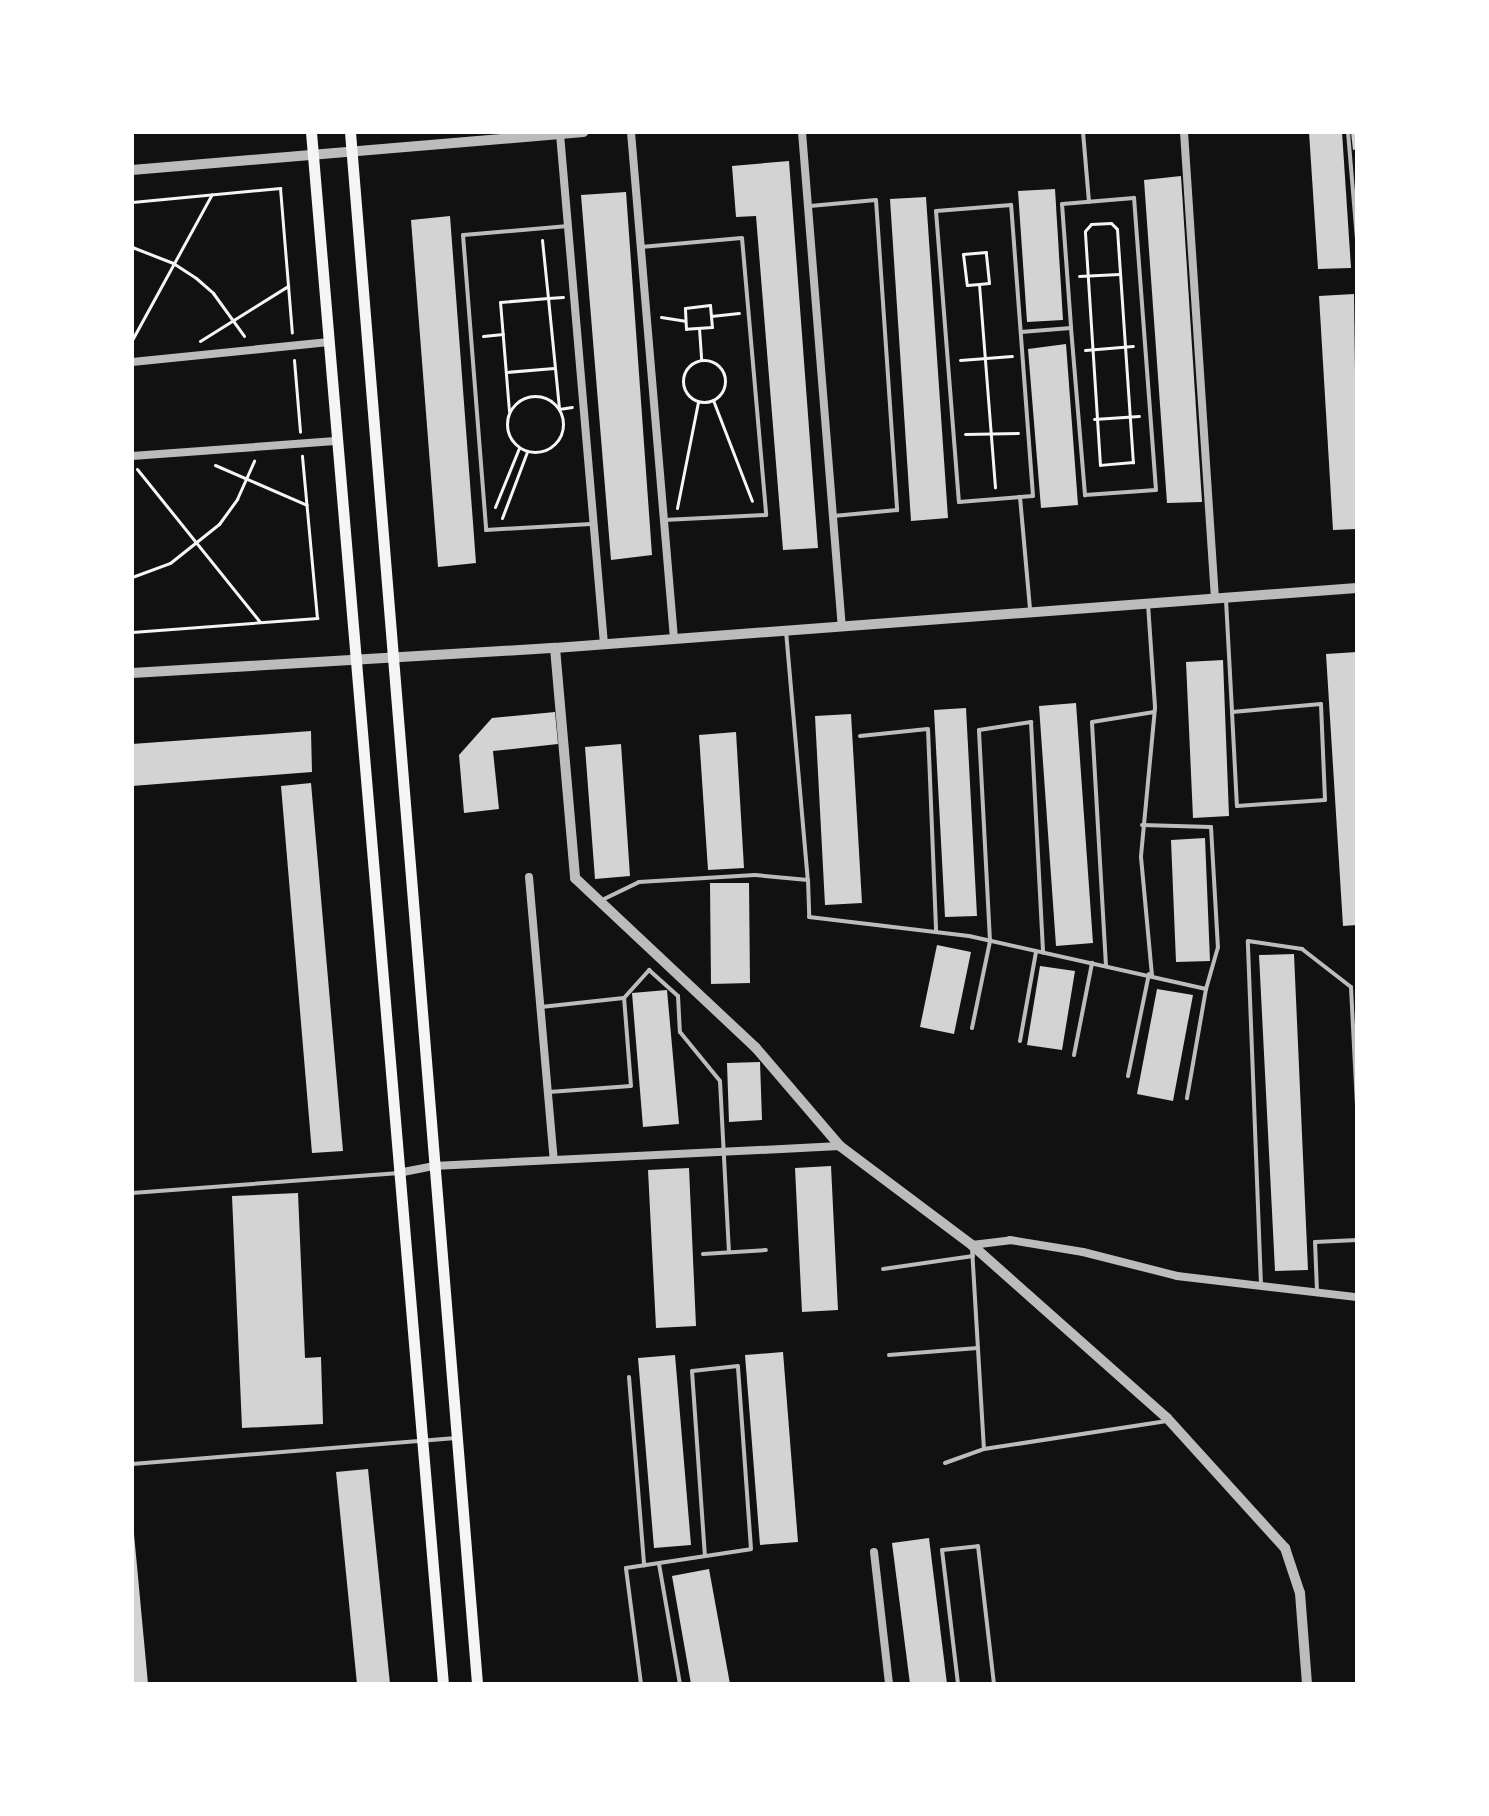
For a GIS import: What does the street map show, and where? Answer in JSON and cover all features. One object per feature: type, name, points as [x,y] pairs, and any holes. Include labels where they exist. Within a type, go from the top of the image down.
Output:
[{"type":"main road","points":[[311,132],[443,1684]]},
{"type":"main road","points":[[350,132],[390,655],[477,1684]]},
{"type":"street","points":[[132,170],[514,135],[583,132]]},
{"type":"street","points":[[631,132],[674,639]]},
{"type":"street","points":[[802,132],[842,626]]},
{"type":"street","points":[[1184,132],[1220,598]]},
{"type":"street","points":[[560,134],[604,644]]},
{"type":"street","points":[[132,362],[329,342]]},
{"type":"street","points":[[132,456],[338,441]]},
{"type":"street","points":[[132,673],[390,655],[555,648],[1357,588]]},
{"type":"street","points":[[555,648],[575,878],[756,1048],[840,1146],[972,1250],[1170,1421],[1285,1548],[1300,1593],[1307,1684]]},
{"type":"street","points":[[529,877],[554,1160]]},
{"type":"street","points":[[398,1173],[433,1166],[840,1146]]},
{"type":"street","points":[[972,1250],[1010,1240],[1083,1252],[1177,1276],[1357,1297]]},
{"type":"street","points":[[874,1552],[889,1684]]},
{"type":"lane","points":[[1083,132],[1089,202]]},
{"type":"lane","points":[[1348,132],[1357,240]]},
{"type":"lane","points":[[1350,160],[1357,160]]},
{"type":"lane","points":[[1134,198],[1140,272],[1156,490],[1085,495],[1062,204],[1134,198]]},
{"type":"lane","points":[[808,206],[876,200],[897,510],[833,516]]},
{"type":"lane","points":[[1011,205],[1021,332],[1033,496],[959,502],[936,211],[1011,205]]},
{"type":"lane","points":[[568,226],[463,235],[486,530],[594,524]]},
{"type":"lane","points":[[641,247],[742,238],[766,515],[664,520]]},
{"type":"lane","points":[[1021,332],[1071,328]]},
{"type":"lane","points":[[1020,497],[1031,613]]},
{"type":"lane","points":[[1220,598],[1232,712],[1237,806],[1325,800],[1321,704],[1232,712]]},
{"type":"lane","points":[[1128,1076],[1151,975],[1141,857],[1154,712],[1148,604]]},
{"type":"lane","points":[[786,631],[809,917],[990,941],[1206,989]]},
{"type":"lane","points":[[1106,966],[1092,722],[1154,712]]},
{"type":"lane","points":[[972,1028],[990,941],[979,730],[1031,722],[1040,952],[1020,1041]]},
{"type":"lane","points":[[860,736],[928,729],[936,932]]},
{"type":"lane","points":[[1142,825],[1211,827],[1218,947],[1206,989],[1187,1098]]},
{"type":"lane","points":[[599,901],[639,882],[755,875],[808,880]]},
{"type":"lane","points":[[1261,1285],[1248,941],[1302,949],[1351,987],[1357,1106]]},
{"type":"lane","points":[[1074,1055],[1092,963]]},
{"type":"lane","points":[[541,1007],[624,998],[649,970],[678,996],[680,1032],[720,1081],[729,1252]]},
{"type":"lane","points":[[678,996],[689,985]]},
{"type":"lane","points":[[548,1092],[631,1086],[624,998]]},
{"type":"lane","points":[[132,1193],[398,1173]]},
{"type":"lane","points":[[1317,1291],[1315,1242],[1357,1240]]},
{"type":"lane","points":[[703,1254],[766,1250]]},
{"type":"lane","points":[[883,1269],[972,1250],[984,1449]]},
{"type":"lane","points":[[889,1355],[978,1348]]},
{"type":"lane","points":[[641,1684],[626,1568],[644,1565],[659,1563],[705,1556],[751,1549],[738,1366],[692,1371],[705,1556]]},
{"type":"lane","points":[[629,1377],[644,1565]]},
{"type":"lane","points":[[945,1463],[984,1449],[1170,1421]]},
{"type":"lane","points":[[132,1464],[456,1438]]},
{"type":"lane","points":[[958,1684],[942,1550],[978,1546],[994,1684]]},
{"type":"lane","points":[[659,1563],[680,1684]]},
{"type":"path","points":[[132,202],[280,188],[317,618],[132,632]]},
{"type":"path","points":[[132,340],[212,194]]},
{"type":"path","points":[[1111,223],[1117,229],[1121,273],[1133,462],[1100,465],[1085,231],[1091,224],[1111,223]]},
{"type":"path","points":[[541,229],[548,298],[555,368],[559,409],[563,419],[560,438],[545,450],[527,452],[519,448],[507,432],[509,411],[500,302],[548,298]]},
{"type":"path","points":[[132,247],[173,263],[196,278],[234,319],[252,350]]},
{"type":"path","points":[[986,252],[989,283],[979,284],[967,285],[963,254],[986,252]]},
{"type":"path","points":[[1067,277],[1140,272]]},
{"type":"path","points":[[979,284],[995,499]]},
{"type":"path","points":[[197,342],[288,286]]},
{"type":"path","points":[[710,305],[711,316],[712,327],[686,329],[685,308],[710,305]]},
{"type":"path","points":[[711,316],[748,312]]},
{"type":"path","points":[[646,315],[685,321]]},
{"type":"path","points":[[699,328],[701,360]]},
{"type":"path","points":[[471,336],[503,334]]},
{"type":"path","points":[[1073,351],[1145,345]]},
{"type":"path","points":[[948,360],[1022,356]]},
{"type":"path","points":[[701,360],[718,365],[725,377],[723,391],[713,400],[698,401],[684,390],[683,376],[691,364],[701,360]]},
{"type":"path","points":[[506,372],[555,368]]},
{"type":"path","points":[[509,411],[519,400],[536,395],[545,397],[559,409]]},
{"type":"path","points":[[713,400],[758,516]]},
{"type":"path","points":[[675,520],[698,401]]},
{"type":"path","points":[[1079,421],[1151,415]]},
{"type":"path","points":[[954,434],[1029,433]]},
{"type":"path","points":[[132,577],[170,563],[198,544],[219,524],[247,479],[257,447]]},
{"type":"path","points":[[486,530],[519,448]]},
{"type":"path","points":[[498,529],[527,452]]},
{"type":"path","points":[[132,463],[260,622]]},
{"type":"path","points":[[210,463],[307,505]]},
{"type":"building","points":[[1309,132],[1342,132],[1351,268],[1318,269]]},
{"type":"building","points":[[1351,132],[1357,132],[1357,149],[1353,150]]},
{"type":"building","points":[[789,161],[818,548],[783,550],[756,216],[736,217],[732,166]]},
{"type":"building","points":[[1181,176],[1202,502],[1167,503],[1144,180]]},
{"type":"building","points":[[1055,189],[1063,320],[1027,322],[1018,191]]},
{"type":"building","points":[[626,192],[652,555],[611,560],[581,195]]},
{"type":"building","points":[[926,197],[948,518],[911,521],[890,199]]},
{"type":"building","points":[[450,216],[476,563],[438,567],[411,220]]},
{"type":"building","points":[[1354,294],[1357,529],[1333,530],[1319,296]]},
{"type":"building","points":[[1066,344],[1078,505],[1041,508],[1028,349]]},
{"type":"building","points":[[1357,652],[1357,925],[1343,926],[1326,654]]},
{"type":"building","points":[[1223,660],[1229,816],[1193,818],[1186,662]]},
{"type":"building","points":[[1076,703],[1093,943],[1056,946],[1039,706]]},
{"type":"building","points":[[966,708],[977,916],[945,917],[934,710]]},
{"type":"building","points":[[555,712],[558,744],[493,751],[499,809],[464,813],[459,755],[492,718]]},
{"type":"building","points":[[851,714],[862,903],[825,905],[815,716]]},
{"type":"building","points":[[311,731],[312,772],[132,786],[132,744]]},
{"type":"building","points":[[736,732],[744,868],[708,870],[699,735]]},
{"type":"building","points":[[621,744],[630,876],[595,879],[585,747]]},
{"type":"building","points":[[311,783],[343,1151],[312,1153],[281,786]]},
{"type":"building","points":[[1205,838],[1210,961],[1176,962],[1171,840]]},
{"type":"building","points":[[710,883],[749,883],[750,983],[711,984]]},
{"type":"building","points":[[937,945],[971,952],[954,1034],[920,1027]]},
{"type":"building","points":[[1294,954],[1308,1270],[1275,1271],[1259,955]]},
{"type":"building","points":[[1040,966],[1075,971],[1062,1050],[1027,1045]]},
{"type":"building","points":[[1157,989],[1193,995],[1173,1101],[1137,1094]]},
{"type":"building","points":[[667,990],[679,1124],[643,1127],[632,993]]},
{"type":"building","points":[[760,1062],[762,1120],[729,1122],[727,1063]]},
{"type":"building","points":[[831,1166],[838,1310],[802,1312],[795,1168]]},
{"type":"building","points":[[689,1168],[696,1326],[656,1328],[648,1170]]},
{"type":"building","points":[[298,1193],[305,1358],[321,1357],[323,1424],[242,1428],[232,1196]]},
{"type":"building","points":[[783,1352],[798,1542],[760,1545],[745,1355]]},
{"type":"building","points":[[675,1355],[691,1545],[654,1548],[638,1358]]},
{"type":"building","points":[[368,1469],[390,1684],[357,1684],[336,1472]]},
{"type":"building","points":[[134,1534],[148,1684],[132,1684]]},
{"type":"building","points":[[929,1538],[947,1684],[910,1684],[892,1543]]},
{"type":"building","points":[[709,1569],[730,1684],[691,1684],[672,1576]]}]
